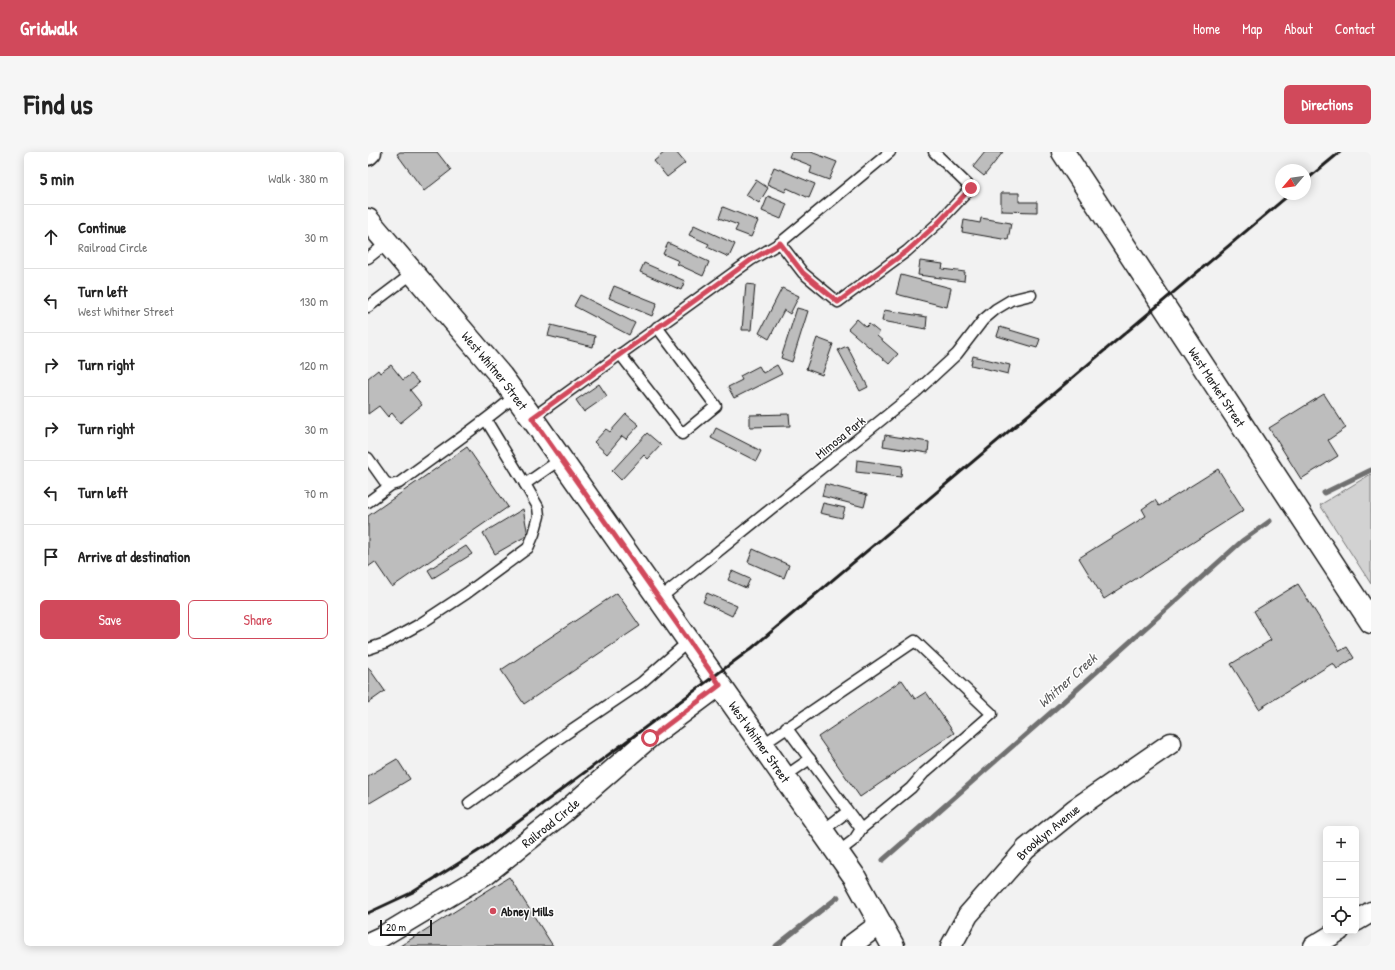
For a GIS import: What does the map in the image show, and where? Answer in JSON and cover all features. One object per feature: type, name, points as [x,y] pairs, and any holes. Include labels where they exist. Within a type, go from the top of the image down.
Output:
[{"type":"main road","name":"West Market Street","points":[[1063,152],[1371,622]]},
{"type":"main road","name":"West Whitner Street","points":[[368,220],[501,376],[532,418],[854,876],[893,946]]},
{"type":"street","points":[[368,155],[371,152]]},
{"type":"street","name":"Railroad Circle","points":[[368,943],[381,937],[486,874],[564,813],[650,738],[720,685]]},
{"type":"street","name":"Brooklyn Avenue","points":[[951,946],[968,915],[1026,848],[1074,809],[1171,743]]},
{"type":"street","points":[[1359,919],[1371,912]]},
{"type":"street","points":[[850,946],[881,923]]},
{"type":"street","points":[[1314,946],[1334,934]]},
{"type":"lane","points":[[532,418],[751,260],[780,243],[890,152]]},
{"type":"lane","points":[[780,243],[803,273],[838,302],[907,251],[937,224],[971,188],[934,152]]},
{"type":"lane","points":[[368,258],[387,243]]},
{"type":"lane","points":[[368,307],[413,273]]},
{"type":"lane","name":"Mimosa Park","points":[[659,599],[916,392],[958,354],[983,320],[996,309],[1011,300],[1031,294]]},
{"type":"lane","points":[[620,354],[682,434],[716,406],[657,327]]},
{"type":"lane","points":[[368,502],[391,485],[399,483],[456,440],[486,420],[516,396]]},
{"type":"lane","points":[[368,649],[386,643],[420,624],[484,581],[528,548],[539,516],[538,507],[486,420]]},
{"type":"lane","points":[[368,458],[385,482],[391,485]]},
{"type":"lane","points":[[525,484],[561,459]]},
{"type":"lane","points":[[469,803],[552,743],[641,683],[689,641]]},
{"type":"lane","points":[[762,745],[786,727],[915,641],[992,714],[924,773],[912,788],[861,829],[854,840],[837,853]]},
{"type":"lane","points":[[786,727],[847,812],[861,829]]},
{"type":"lane","points":[[784,777],[810,760]]},
{"type":"lane","points":[[822,831],[847,812]]},
{"type":"shaded area","points":[[1371,474],[1371,584],[1320,505]]},
{"type":"building","points":[[400,152],[437,152],[451,170],[424,191],[397,154]]},
{"type":"building","points":[[665,152],[676,152],[685,163],[667,177],[654,161]]},
{"type":"building","points":[[791,152],[811,152],[837,162],[829,180],[810,173],[812,166],[789,157]]},
{"type":"building","points":[[985,152],[1003,152],[984,176],[973,167]]},
{"type":"building","points":[[774,167],[815,184],[809,198],[787,188],[785,192],[767,184]]},
{"type":"building","points":[[756,180],[768,188],[759,203],[746,195]]},
{"type":"building","points":[[1001,193],[1019,193],[1019,202],[1037,202],[1037,212],[1001,211]]},
{"type":"building","points":[[768,196],[787,204],[781,219],[762,211]]},
{"type":"building","points":[[723,207],[758,221],[751,237],[735,231],[738,225],[719,218]]},
{"type":"building","points":[[981,218],[1011,223],[1008,240],[962,232],[964,220],[980,223]]},
{"type":"building","points":[[694,225],[735,244],[729,257],[707,247],[709,244],[689,235]]},
{"type":"building","points":[[668,243],[709,262],[703,276],[677,264],[679,261],[663,254]]},
{"type":"building","points":[[920,261],[943,264],[942,269],[965,272],[964,281],[918,275]]},
{"type":"building","points":[[644,263],[685,281],[681,290],[640,272]]},
{"type":"building","points":[[901,275],[951,288],[947,307],[896,294]]},
{"type":"building","points":[[746,284],[755,285],[751,330],[742,330]]},
{"type":"building","points":[[614,286],[657,303],[652,316],[609,298]]},
{"type":"building","points":[[782,288],[799,296],[790,314],[784,310],[769,339],[759,333]]},
{"type":"building","points":[[580,295],[635,323],[629,335],[574,306]]},
{"type":"building","points":[[797,308],[808,311],[792,362],[781,358]]},
{"type":"building","points":[[884,310],[927,317],[926,329],[882,321]]},
{"type":"building","points":[[857,319],[866,327],[869,324],[880,333],[877,336],[898,354],[889,364],[848,329]]},
{"type":"building","points":[[551,325],[595,336],[593,347],[548,336]]},
{"type":"building","points":[[1000,327],[1040,339],[1037,348],[997,336]]},
{"type":"building","points":[[817,338],[833,344],[822,375],[806,369]]},
{"type":"building","points":[[847,346],[868,387],[860,391],[838,350]]},
{"type":"building","points":[[973,356],[1010,365],[1008,374],[971,365]]},
{"type":"building","points":[[391,365],[403,380],[411,374],[419,383],[410,390],[422,405],[400,423],[392,413],[388,417],[379,406],[368,414],[368,378],[378,370],[380,373]]},
{"type":"building","points":[[777,365],[782,374],[734,398],[728,387],[742,380],[740,376],[759,366],[763,373]]},
{"type":"building","points":[[599,384],[607,396],[584,412],[576,400]]},
{"type":"building","points":[[1324,394],[1346,428],[1328,440],[1338,456],[1301,479],[1269,428]]},
{"type":"building","points":[[626,414],[639,425],[626,439],[622,436],[607,454],[594,442],[606,429],[610,432]]},
{"type":"building","points":[[789,414],[790,426],[750,427],[750,415]]},
{"type":"building","points":[[716,428],[761,451],[756,461],[711,438]]},
{"type":"building","points":[[647,433],[661,445],[648,459],[644,455],[621,480],[612,471]]},
{"type":"building","points":[[885,435],[929,442],[928,453],[883,446]]},
{"type":"building","points":[[467,447],[508,507],[392,587],[375,562],[368,567],[368,516]]},
{"type":"building","points":[[857,460],[902,466],[901,477],[856,472]]},
{"type":"building","points":[[1218,469],[1244,510],[1104,599],[1079,558],[1146,516],[1142,509],[1155,500],[1159,506]]},
{"type":"building","points":[[825,484],[867,495],[864,507],[822,496]]},
{"type":"building","points":[[823,503],[845,508],[842,518],[820,513]]},
{"type":"building","points":[[523,509],[528,535],[495,554],[483,533]]},
{"type":"building","points":[[466,546],[472,554],[433,578],[428,570]]},
{"type":"building","points":[[753,549],[789,565],[784,578],[748,562]]},
{"type":"building","points":[[732,571],[750,579],[746,588],[728,580]]},
{"type":"building","points":[[1298,584],[1340,651],[1347,647],[1354,658],[1337,669],[1333,663],[1259,709],[1231,664],[1271,640],[1254,611]]},
{"type":"building","points":[[617,593],[640,626],[524,704],[501,670]]},
{"type":"building","points":[[707,593],[737,606],[732,616],[703,602]]},
{"type":"building","points":[[368,667],[385,691],[368,703]]},
{"type":"building","points":[[902,680],[915,699],[926,692],[954,733],[860,797],[818,737]]},
{"type":"building","points":[[397,759],[410,779],[368,804],[368,776]]},
{"type":"building","name":"Abney Mills","points":[[509,877],[553,946],[400,946]]},
{"type":"waterway","name":"Whitner Creek","points":[[1324,493],[1371,470]]},
{"type":"waterway","name":"Whitner Creek","points":[[883,860],[1072,694],[1242,541],[1270,521]]},
{"type":"waterway","name":"Whitner Creek","points":[[776,946],[838,897]]},
{"type":"railway","points":[[1311,176],[1340,152]]},
{"type":"railway","points":[[368,913],[413,892],[483,848],[752,648],[1283,200]]},
{"type":"place","name":"Abney Mills","points":[[493,911]]},
{"type":"route","points":[[650,738],[720,685],[532,418],[545,407],[751,260],[780,243],[803,273],[838,302],[907,251],[937,224],[971,188]]}]
